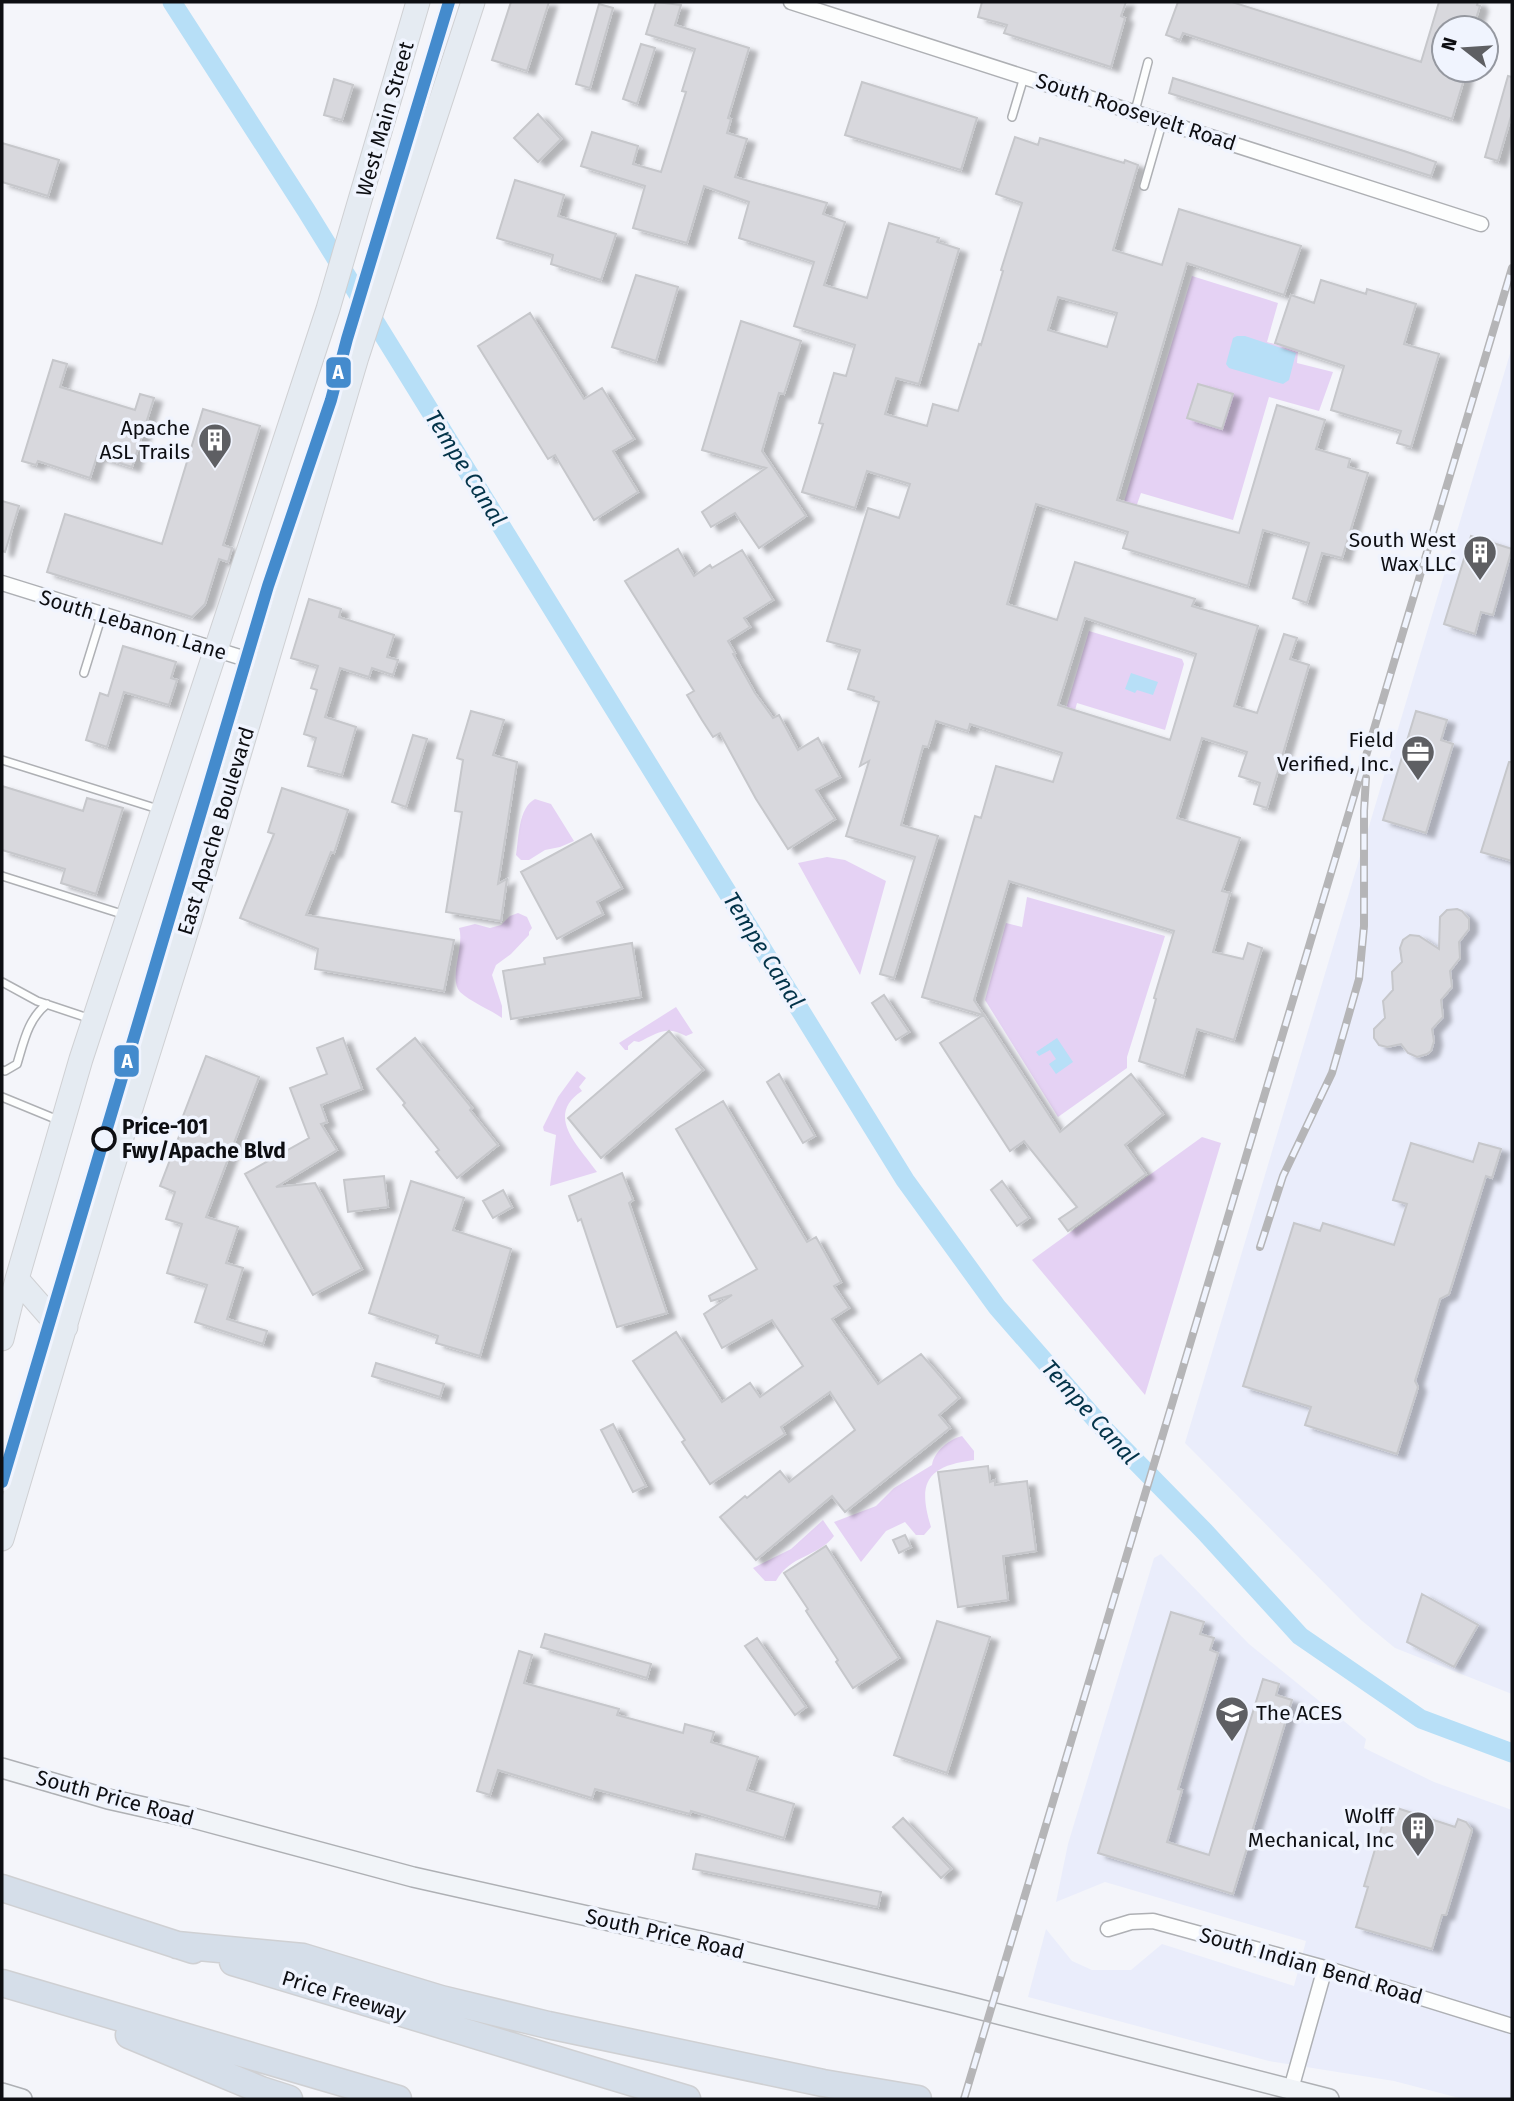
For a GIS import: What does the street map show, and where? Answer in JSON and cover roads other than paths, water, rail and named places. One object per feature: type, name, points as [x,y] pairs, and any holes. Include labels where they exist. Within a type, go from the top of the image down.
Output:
[{"type":"highway","name":"Price Freeway","points":[[2,1888],[177,1945],[687,2099]]},
{"type":"highway","points":[[177,1945],[303,1958],[441,1999],[548,2025],[823,2083],[918,2099]]},
{"type":"highway","points":[[8,1985],[261,2090],[289,2099]]},
{"type":"highway","points":[[8,1985],[398,2099]]},
{"type":"main road","name":"West Main Street","points":[[215,650],[333,294],[418,2]]},
{"type":"main road","name":"East Apache Boulevard","points":[[2,1539],[363,340],[473,2]]},
{"type":"main road","points":[[2,1339],[16,1279],[62,1122],[215,650]]},
{"type":"main road","points":[[16,1279],[52,1319],[66,1327]]},
{"type":"main road","name":"South Price Road","points":[[2,1768],[108,1799],[193,1818],[413,1877],[990,2011],[1329,2099]]},
{"type":"main road","points":[[2,2093],[22,2099]]},
{"type":"street","name":"South Roosevelt Road","points":[[791,2],[1481,224]]},
{"type":"street","name":"South Lebanon Lane","points":[[2,583],[265,665]]},
{"type":"street","name":"South Indian Bend Road","points":[[1108,1929],[1131,1922],[1153,1921],[1325,1968],[1512,2026]]},
{"type":"street","points":[[1291,2089],[1325,1968]]},
{"type":"lane","points":[[1135,111],[1148,62]]},
{"type":"lane","points":[[1012,117],[1024,76]]},
{"type":"lane","points":[[1144,186],[1163,120]]},
{"type":"lane","points":[[84,673],[102,615]]},
{"type":"lane","points":[[2,760],[163,810]]},
{"type":"lane","points":[[2,876],[129,916]]},
{"type":"lane","points":[[2,982],[47,1004],[94,1020]]},
{"type":"lane","points":[[2,1070],[17,1064],[36,1013],[47,1004]]},
{"type":"lane","points":[[2,1097],[62,1122]]},
{"type":"water","points":[[1245,336],[1296,353],[1289,380],[1283,384],[1229,368],[1226,364],[1233,338]]},
{"type":"water","points":[[1131,673],[1158,682],[1153,695],[1125,689]]},
{"type":"water","points":[[1057,1038],[1073,1062],[1056,1074],[1049,1064],[1056,1059],[1050,1050],[1039,1056],[1036,1052]]},
{"type":"waterway","name":"Tempe Canal","points":[[172,2],[306,210],[905,1180],[997,1307],[1103,1428],[1205,1532],[1300,1636],[1421,1719],[1512,1753]]},
{"type":"railway","points":[[964,2099],[1512,268]]},
{"type":"railway","points":[[1260,1247],[1283,1176],[1332,1073],[1359,979],[1364,926],[1366,778]]},
{"type":"place","name":"Apache ASL Trails","points":[[215,470]]},
{"type":"place","name":"South West Wax LLC","points":[[1480,582]]},
{"type":"place","name":"Field Verified, Inc.","points":[[1418,782]]},
{"type":"place","name":"Price-101 Fwy/Apache Blvd","points":[[104,1139]]},
{"type":"place","name":"The ACES","points":[[1232,1743]]},
{"type":"place","name":"Wolff Mechanical, Inc","points":[[1418,1858]]}]
